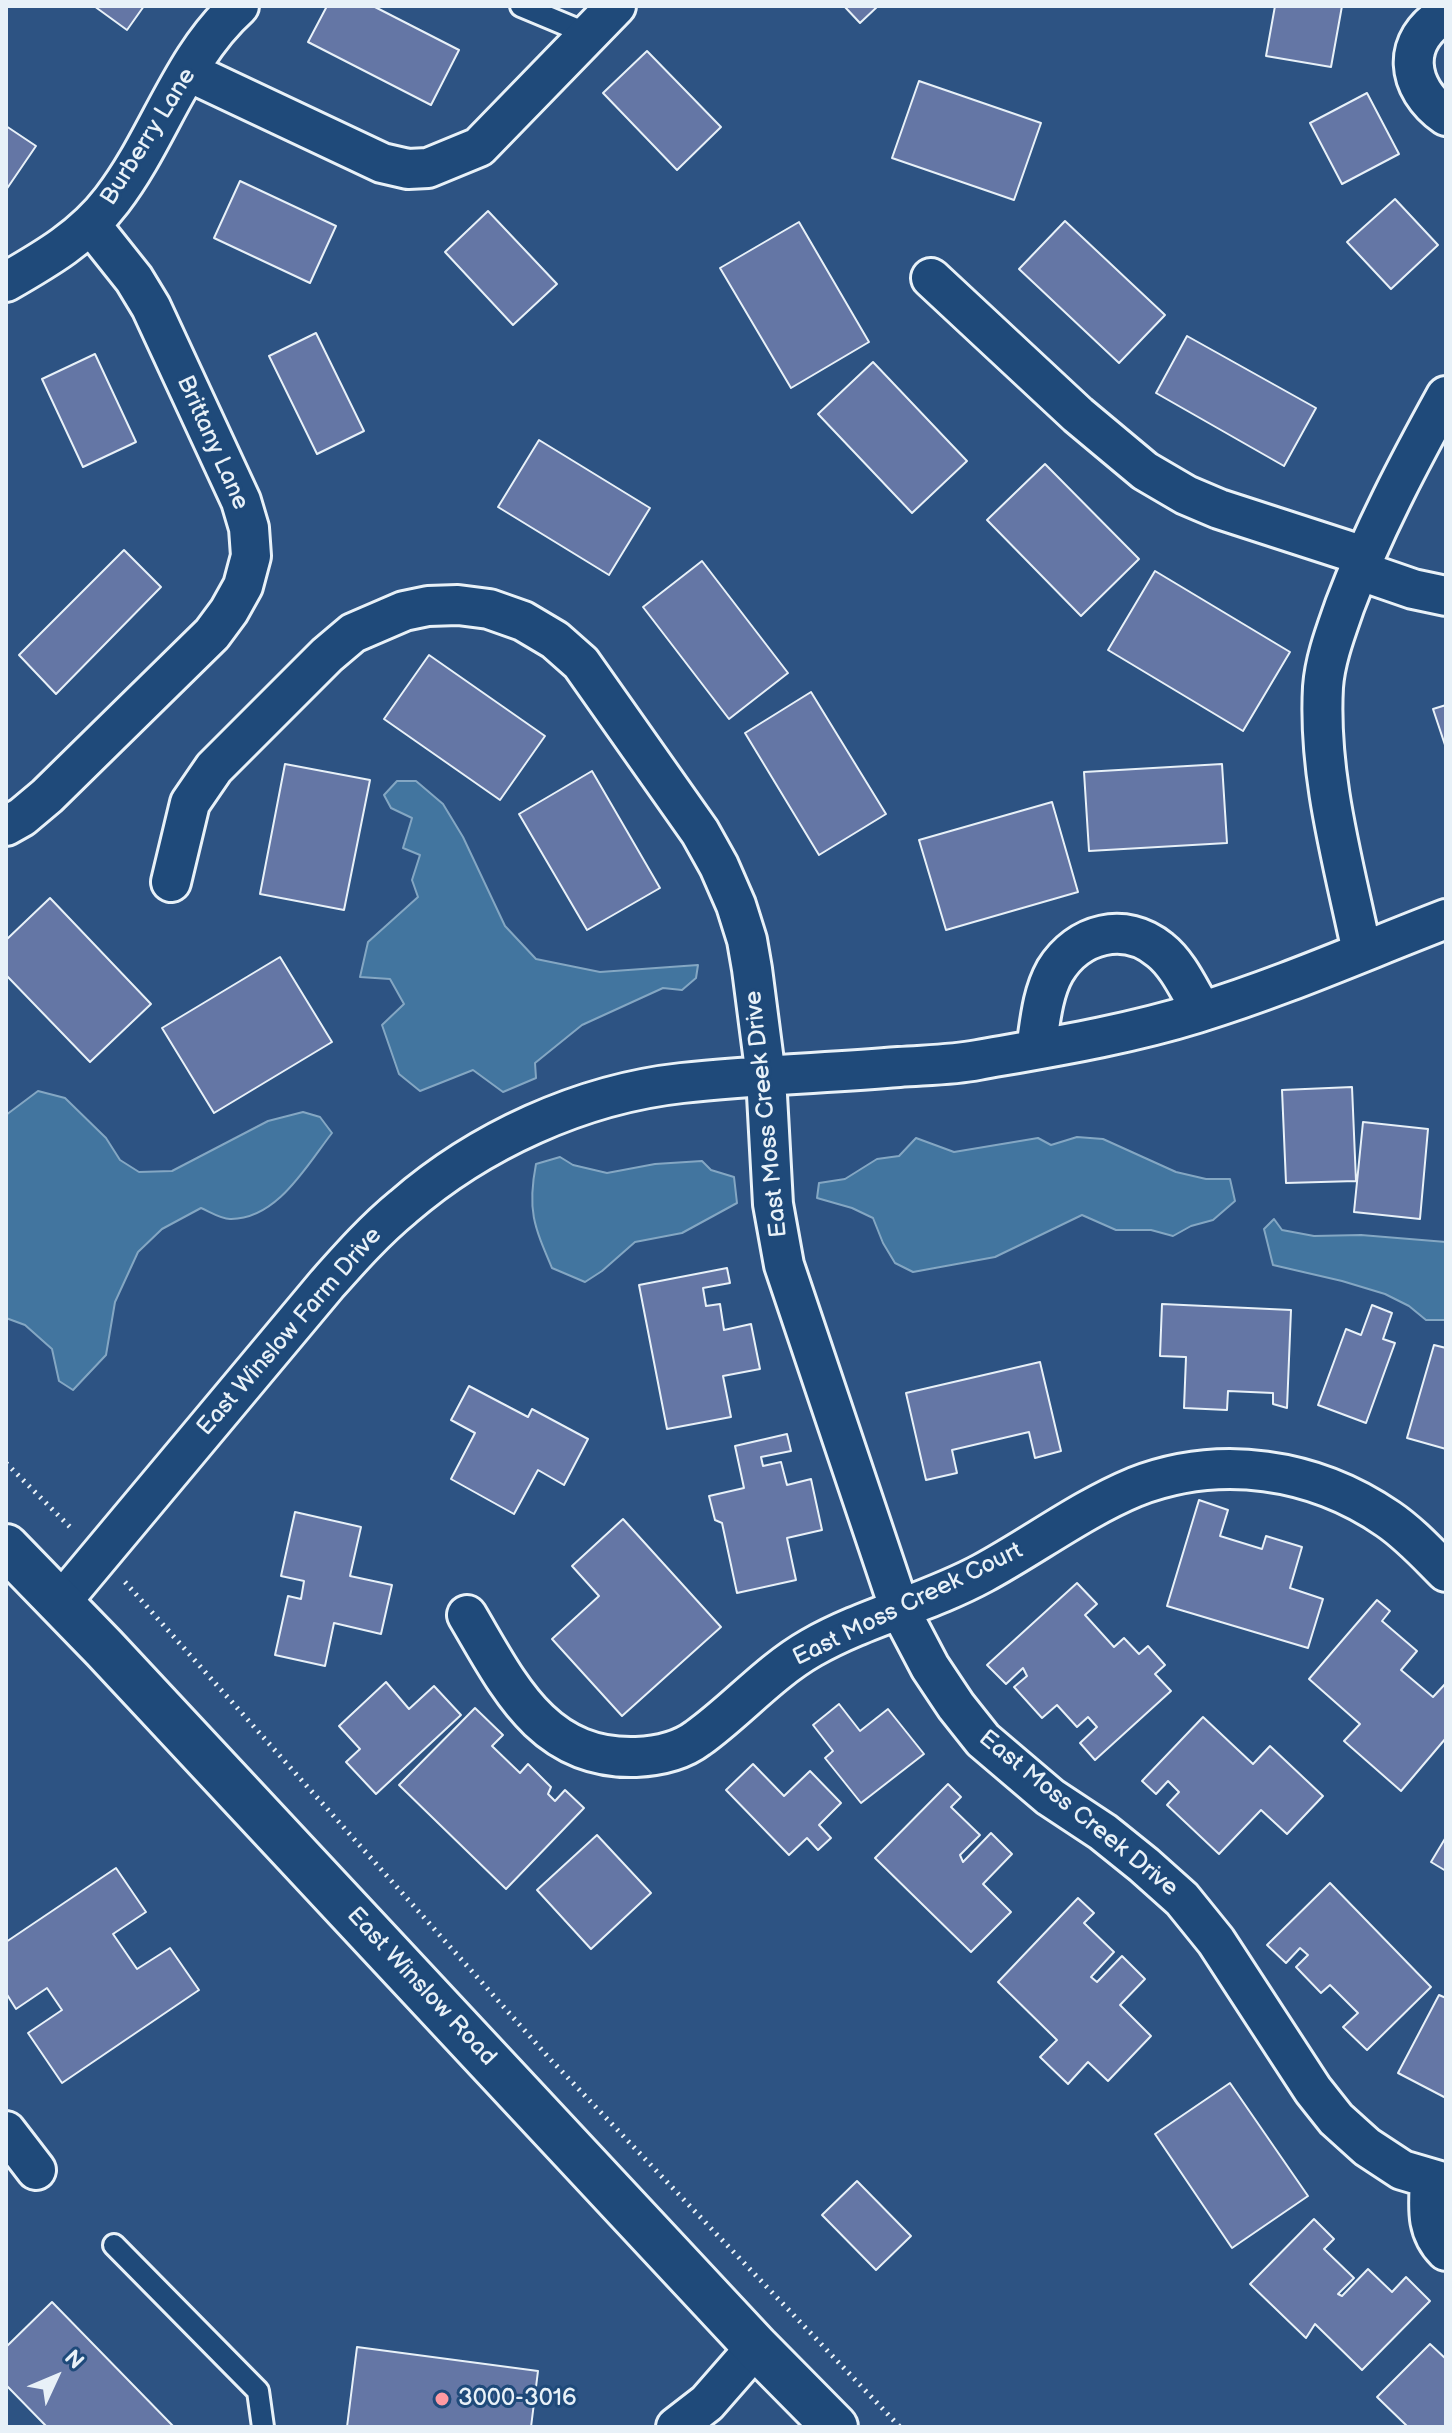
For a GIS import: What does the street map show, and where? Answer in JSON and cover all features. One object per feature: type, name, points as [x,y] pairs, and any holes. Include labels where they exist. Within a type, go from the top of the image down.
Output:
[{"type":"main road","name":"East Winslow Road","points":[[6,1547],[61,1602],[756,2347],[835,2427]]},
{"type":"street","name":"Burberry Lane","points":[[6,282],[52,255],[91,225],[112,201],[209,39],[239,6]]},
{"type":"street","points":[[189,72],[382,163],[408,169],[428,168],[479,147],[616,6]]},
{"type":"street","points":[[1446,14],[1424,33],[1415,50],[1413,70],[1424,96],[1446,116]]},
{"type":"street","name":"Brittany Lane","points":[[6,826],[47,796],[212,634],[243,586],[251,556],[249,528],[241,501],[151,307],[134,279],[91,225]]},
{"type":"street","points":[[931,278],[1078,415],[1145,471],[1186,495],[1219,509],[1361,563],[1413,589],[1446,596]]},
{"type":"street","points":[[1362,952],[1328,784],[1322,731],[1323,683],[1333,637],[1361,563],[1441,415]]},
{"type":"street","name":"East Moss Creek Drive","points":[[171,882],[190,803],[214,768],[353,633],[404,611],[428,606],[458,605],[489,609],[523,621],[544,633],[581,663],[700,832],[719,866],[747,940],[766,1077],[773,1204],[784,1265],[900,1610],[930,1667],[983,1740],[1050,1797],[1103,1832],[1182,1899],[1216,1941],[1313,2090],[1336,2119],[1367,2147],[1402,2170],[1438,2181],[1428,2219],[1438,2244],[1446,2251]]},
{"type":"street","name":"East Winslow Farm Drive","points":[[61,1602],[348,1261],[404,1206],[447,1172],[497,1143],[554,1116],[604,1099],[680,1083],[973,1061],[1095,1038],[1202,1011],[1278,986],[1446,919]]},
{"type":"street","points":[[1036,1049],[1045,1001],[1055,972],[1069,954],[1087,940],[1104,934],[1122,932],[1143,939],[1162,951],[1202,1011]]},
{"type":"street","name":"East Moss Creek Court","points":[[467,1615],[505,1679],[545,1729],[566,1743],[591,1752],[646,1757],[695,1741],[779,1668],[812,1647],[980,1574],[1134,1488],[1181,1474],[1267,1470],[1332,1488],[1391,1521],[1446,1572]]},
{"type":"street","points":[[6,2131],[36,2170]]},
{"type":"street","points":[[676,2427],[707,2403],[756,2347]]},
{"type":"lane","points":[[521,6],[588,34]]},
{"type":"lane","points":[[114,2245],[258,2391],[263,2427]]},
{"type":"path","points":[[6,1463],[159,1617],[551,2060],[900,2427]]},
{"type":"water","points":[[397,781],[416,781],[443,804],[463,837],[505,926],[536,959],[600,972],[698,965],[696,978],[682,990],[663,988],[582,1025],[535,1063],[536,1078],[503,1092],[473,1070],[420,1091],[399,1074],[382,1025],[404,1004],[390,979],[360,977],[368,942],[418,897],[412,880],[420,855],[403,848],[412,818],[391,808],[384,795]]},
{"type":"water","points":[[38,1091],[65,1098],[106,1138],[120,1160],[139,1172],[172,1171],[268,1121],[303,1112],[320,1117],[332,1133],[301,1175],[276,1201],[262,1210],[247,1217],[230,1219],[201,1208],[162,1229],[138,1252],[115,1302],[106,1355],[73,1390],[59,1381],[52,1349],[25,1325],[6,1318],[6,1115]]},
{"type":"water","points":[[1077,1137],[1103,1139],[1176,1172],[1206,1179],[1230,1179],[1235,1201],[1213,1220],[1191,1226],[1173,1236],[1151,1230],[1116,1230],[1082,1215],[995,1257],[913,1272],[895,1263],[873,1218],[817,1198],[819,1183],[845,1179],[877,1159],[899,1156],[916,1138],[954,1152],[1038,1138],[1051,1145]]},
{"type":"water","points":[[560,1157],[573,1165],[607,1173],[655,1164],[702,1161],[711,1170],[734,1177],[737,1203],[682,1233],[635,1242],[585,1282],[552,1268],[534,1218],[532,1194],[536,1164]]},
{"type":"water","points":[[1274,1219],[1282,1230],[1314,1236],[1361,1235],[1446,1242],[1446,1320],[1426,1320],[1409,1306],[1385,1294],[1273,1265],[1264,1229]]},
{"type":"building","points":[[94,6],[144,6],[127,30]]},
{"type":"building","points":[[327,6],[373,6],[459,50],[431,105],[308,42]]},
{"type":"building","points":[[844,6],[878,6],[860,23]]},
{"type":"building","points":[[1275,6],[1342,6],[1331,67],[1266,56]]},
{"type":"building","points":[[647,51],[721,127],[677,170],[603,93]]},
{"type":"building","points":[[919,81],[1041,123],[1014,200],[892,158]]},
{"type":"building","points":[[1367,93],[1399,154],[1342,184],[1310,123]]},
{"type":"building","points":[[6,126],[36,146],[6,190]]},
{"type":"building","points":[[240,181],[336,226],[310,283],[214,238]]},
{"type":"building","points":[[1395,199],[1438,245],[1391,289],[1347,242]]},
{"type":"building","points":[[488,211],[557,284],[513,325],[445,252]]},
{"type":"building","points":[[1065,221],[1165,315],[1119,363],[1019,269]]},
{"type":"building","points":[[799,222],[869,342],[791,388],[720,268]]},
{"type":"building","points":[[316,333],[364,431],[317,454],[269,356]]},
{"type":"building","points":[[1187,336],[1316,408],[1284,466],[1156,393]]},
{"type":"building","points":[[95,354],[136,442],[83,467],[42,379]]},
{"type":"building","points":[[873,362],[967,461],[912,513],[818,414]]},
{"type":"building","points":[[539,440],[650,508],[609,575],[498,507]]},
{"type":"building","points":[[1045,464],[1139,559],[1081,616],[987,520]]},
{"type":"building","points":[[124,550],[161,587],[56,694],[19,655]]},
{"type":"building","points":[[702,561],[788,673],[729,719],[643,607]]},
{"type":"building","points":[[1155,571],[1290,652],[1243,731],[1108,650]]},
{"type":"building","points":[[429,655],[545,736],[500,800],[384,719]]},
{"type":"building","points":[[811,692],[886,814],[819,855],[745,733]]},
{"type":"building","points":[[1446,705],[1446,748],[1433,709]]},
{"type":"building","points":[[285,764],[370,780],[344,910],[260,894]]},
{"type":"building","points":[[1222,764],[1227,843],[1089,851],[1084,772]]},
{"type":"building","points":[[592,771],[660,888],[587,930],[519,814]]},
{"type":"building","points":[[1052,802],[1078,892],[946,930],[919,840]]},
{"type":"building","points":[[50,898],[151,1004],[90,1062],[6,975],[6,940]]},
{"type":"building","points":[[280,957],[332,1042],[214,1113],[162,1028]]},
{"type":"building","points":[[1352,1087],[1356,1181],[1286,1183],[1282,1090]]},
{"type":"building","points":[[1363,1122],[1428,1129],[1420,1219],[1354,1212]]},
{"type":"building","points":[[727,1268],[730,1283],[703,1288],[706,1306],[720,1304],[724,1330],[751,1324],[760,1369],[723,1376],[731,1417],[667,1429],[639,1285]]},
{"type":"building","points":[[1162,1304],[1291,1310],[1287,1408],[1273,1404],[1273,1393],[1228,1391],[1227,1410],[1184,1408],[1186,1357],[1160,1356]]},
{"type":"building","points":[[1372,1305],[1392,1313],[1383,1339],[1395,1343],[1366,1423],[1318,1405],[1346,1329],[1361,1335]]},
{"type":"building","points":[[1434,1345],[1446,1348],[1446,1449],[1407,1438]]},
{"type":"building","points":[[1040,1362],[1061,1451],[1035,1458],[1029,1432],[952,1450],[957,1473],[926,1480],[906,1393]]},
{"type":"building","points":[[469,1386],[528,1417],[532,1409],[588,1439],[564,1485],[538,1470],[514,1514],[451,1479],[475,1433],[451,1420]]},
{"type":"building","points":[[787,1434],[791,1451],[761,1457],[763,1466],[781,1462],[787,1485],[811,1479],[822,1530],[787,1538],[796,1580],[737,1593],[722,1523],[715,1520],[709,1496],[744,1488],[735,1446]]},
{"type":"building","points":[[1199,1500],[1228,1510],[1220,1536],[1262,1549],[1266,1536],[1302,1547],[1290,1588],[1323,1599],[1308,1648],[1167,1606]]},
{"type":"building","points":[[295,1512],[361,1527],[350,1576],[392,1585],[381,1634],[334,1623],[325,1666],[275,1655],[288,1596],[301,1599],[304,1581],[281,1576]]},
{"type":"building","points":[[623,1519],[721,1627],[622,1716],[552,1639],[599,1596],[572,1566]]},
{"type":"building","points":[[1077,1583],[1097,1604],[1085,1615],[1114,1647],[1124,1638],[1139,1654],[1148,1646],[1165,1665],[1155,1674],[1171,1691],[1095,1760],[1080,1743],[1097,1727],[1088,1717],[1077,1727],[1057,1705],[1042,1718],[1014,1687],[1027,1676],[1023,1668],[1006,1684],[987,1665]]},
{"type":"building","points":[[1377,1600],[1390,1611],[1382,1621],[1417,1651],[1401,1670],[1433,1697],[1446,1683],[1446,1738],[1401,1791],[1344,1741],[1360,1724],[1309,1679]]},
{"type":"building","points":[[386,1682],[409,1709],[434,1686],[461,1715],[376,1794],[346,1762],[360,1749],[339,1726]]},
{"type":"building","points":[[839,1704],[860,1731],[888,1709],[924,1754],[861,1803],[825,1758],[833,1751],[813,1725]]},
{"type":"building","points":[[475,1708],[503,1735],[492,1746],[520,1773],[528,1764],[551,1787],[548,1794],[555,1801],[565,1790],[584,1808],[506,1889],[399,1785]]},
{"type":"building","points":[[1203,1717],[1253,1764],[1270,1746],[1323,1796],[1287,1834],[1261,1810],[1219,1854],[1167,1805],[1179,1792],[1168,1781],[1156,1794],[1142,1781]]},
{"type":"building","points":[[753,1764],[784,1796],[810,1771],[841,1803],[819,1825],[831,1838],[818,1850],[807,1838],[789,1855],[726,1790]]},
{"type":"building","points":[[948,1784],[961,1797],[951,1807],[980,1835],[960,1855],[963,1862],[991,1833],[1012,1854],[983,1884],[1011,1912],[971,1952],[875,1858]]},
{"type":"building","points":[[597,1835],[651,1893],[591,1949],[537,1890]]},
{"type":"building","points":[[1446,1837],[1446,1871],[1431,1862]]},
{"type":"building","points":[[116,1868],[146,1912],[113,1934],[137,1969],[170,1948],[199,1990],[62,2083],[28,2033],[62,2010],[47,1988],[16,2009],[6,1993],[6,1942]]},
{"type":"building","points":[[1330,1883],[1431,1987],[1367,2050],[1343,2027],[1358,2013],[1330,1985],[1321,1993],[1296,1967],[1308,1955],[1300,1948],[1286,1963],[1267,1945]]},
{"type":"building","points":[[1078,1898],[1094,1913],[1084,1923],[1114,1952],[1091,1977],[1097,1982],[1122,1956],[1145,1979],[1120,2005],[1151,2036],[1108,2081],[1088,2062],[1068,2084],[1040,2057],[1057,2040],[998,1982]]},
{"type":"building","points":[[1439,1995],[1446,1998],[1446,2098],[1398,2073]]},
{"type":"building","points":[[1230,2083],[1308,2196],[1232,2248],[1155,2134]]},
{"type":"building","points":[[857,2181],[911,2236],[876,2270],[822,2215]]},
{"type":"building","points":[[1314,2219],[1334,2239],[1324,2249],[1354,2278],[1338,2294],[1342,2296],[1368,2269],[1392,2292],[1406,2277],[1430,2301],[1362,2370],[1315,2324],[1306,2338],[1250,2284]]},
{"type":"building","points":[[52,2302],[173,2427],[47,2427],[6,2385],[6,2347]]},
{"type":"building","points":[[1430,2344],[1446,2359],[1446,2427],[1408,2427],[1377,2397]]},
{"type":"building","name":"3000-3016","points":[[357,2347],[538,2371],[531,2427],[347,2427]]},
{"type":"place","name":"3000-3016","points":[[442,2399]]}]
